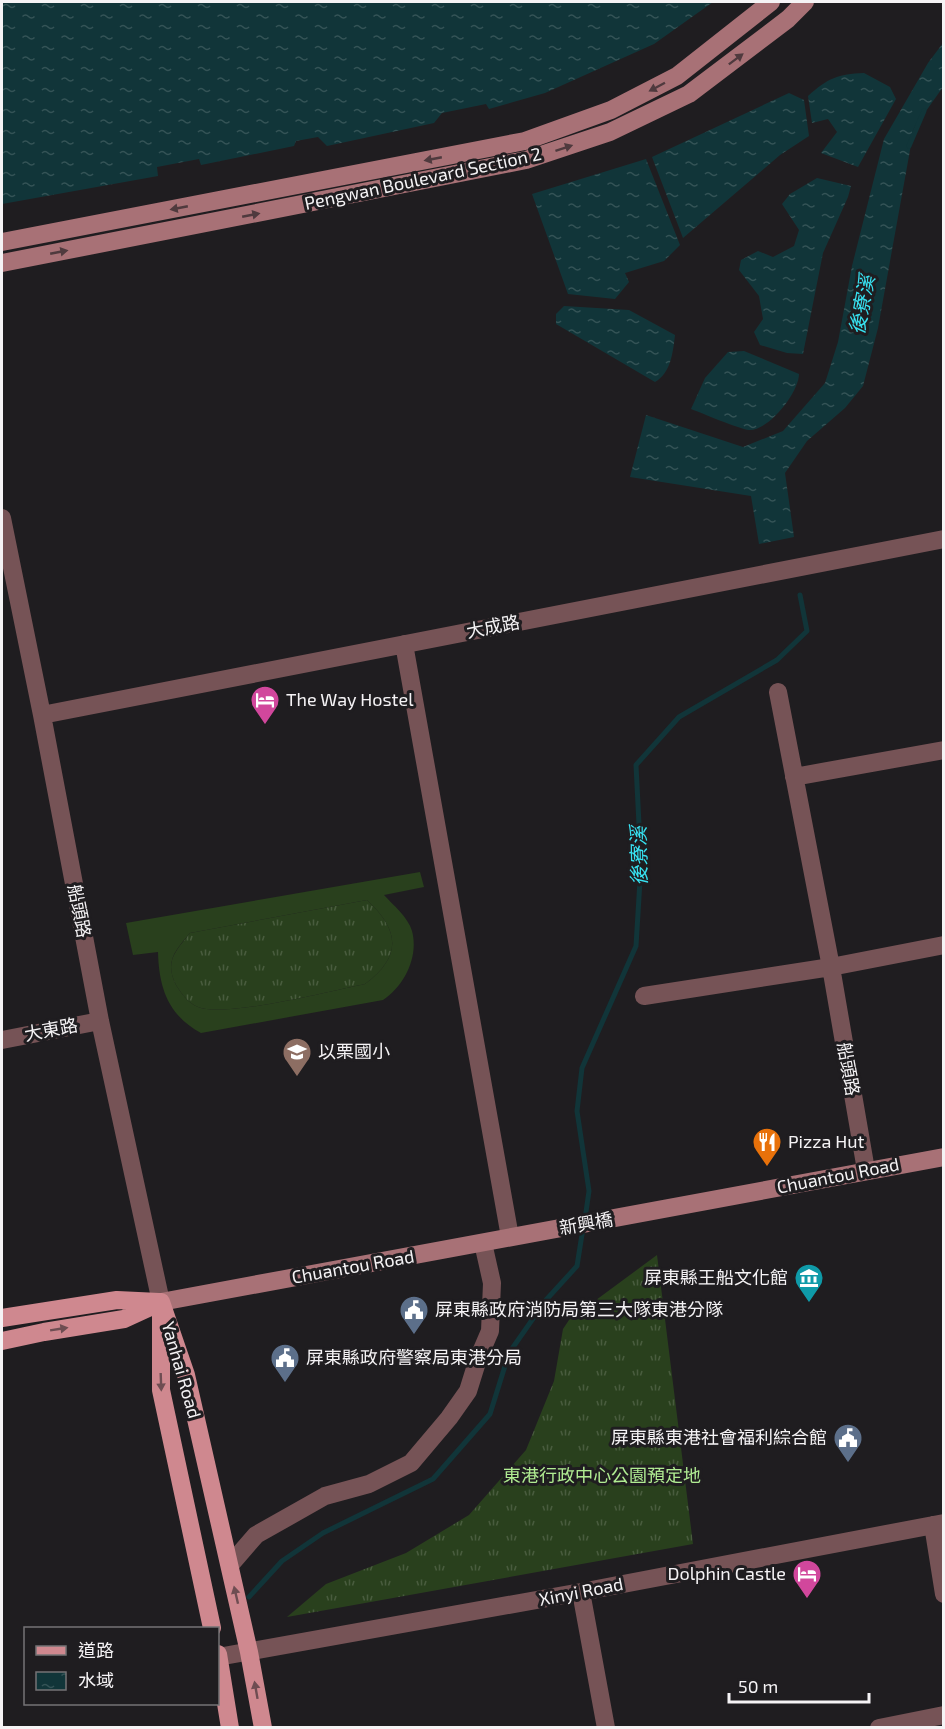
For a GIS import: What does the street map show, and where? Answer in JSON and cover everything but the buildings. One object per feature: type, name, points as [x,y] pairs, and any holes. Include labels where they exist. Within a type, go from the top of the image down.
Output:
[{"type":"main road","name":"Chuantou Road","points":[[2,1318],[117,1300],[161,1302]]},
{"type":"main road","name":"Chuantou Road","points":[[2,1341],[124,1319],[161,1302]]},
{"type":"main road","name":"Yanhai Road","points":[[161,1302],[186,1375],[249,1652],[263,1728]]},
{"type":"main road","name":"Yanhai Road","points":[[161,1302],[161,1390],[212,1627]]},
{"type":"main road","points":[[219,1662],[230,1728]]},
{"type":"street","name":"Pengwan Boulevard Section 2","points":[[2,242],[525,141],[611,110],[677,76],[771,2]]},
{"type":"street","name":"Pengwan Boulevard Section 2","points":[[2,263],[315,203],[536,157],[610,132],[689,94],[788,20],[805,2]]},
{"type":"street","name":"船頭路","points":[[2,518],[100,1020],[161,1302]]},
{"type":"street","name":"大成路","points":[[42,715],[944,539]]},
{"type":"street","points":[[404,644],[510,1238]]},
{"type":"street","name":"船頭路","points":[[778,692],[831,967],[866,1170]]},
{"type":"street","points":[[794,777],[944,750]]},
{"type":"street","points":[[644,996],[831,967],[944,945]]},
{"type":"street","name":"大東路","points":[[2,1040],[100,1020]]},
{"type":"street","name":"Chuantou Road","points":[[627,1217],[944,1157]]},
{"type":"street","name":"新興橋","points":[[546,1230],[627,1217]]},
{"type":"street","name":"Chuantou Road","points":[[161,1302],[546,1230]]},
{"type":"street","points":[[230,1565],[256,1535],[325,1496],[369,1484],[411,1463],[449,1418],[468,1390],[490,1331],[492,1283],[483,1243]]},
{"type":"street","points":[[938,1524],[944,1594]]},
{"type":"street","name":"Xinyi Road","points":[[219,1656],[581,1592],[938,1524]]},
{"type":"street","points":[[581,1592],[606,1728]]},
{"type":"street","points":[[879,1728],[944,1715]]},
{"type":"green space","points":[[420,872],[424,887],[384,895],[407,921],[414,941],[408,970],[397,987],[383,1000],[201,1033],[180,1018],[173,1009],[163,989],[158,952],[133,955],[126,923]],"holes":[[[367,900],[378,911],[391,933],[391,953],[377,974],[365,984],[254,1006],[212,1009],[198,1007],[191,1003],[180,991],[173,977],[171,969],[173,956],[190,933]]]},
{"type":"green space","points":[[367,900],[386,922],[392,943],[391,953],[386,963],[365,984],[231,1009],[198,1007],[191,1003],[176,985],[171,963],[176,951],[190,933]]},
{"type":"green space","name":"東港行政中心公園預定地","points":[[657,1255],[693,1544],[287,1617],[326,1584],[406,1553],[469,1515],[526,1450],[554,1381],[563,1329],[569,1320]]},
{"type":"water","points":[[2,2],[713,2],[654,44],[545,93],[489,109],[486,104],[442,113],[434,123],[327,146],[318,137],[296,141],[294,146],[201,165],[199,159],[157,167],[158,176],[2,204]]},
{"type":"water","points":[[943,43],[943,87],[914,128],[878,328],[863,386],[845,408],[807,441],[785,473],[794,537],[759,544],[751,496],[630,477],[646,415],[743,447],[783,431],[825,383],[838,342],[852,266],[884,139],[928,63]]},
{"type":"water","points":[[864,73],[890,87],[896,99],[858,167],[821,153],[837,132],[828,119],[812,123],[808,96],[834,78],[847,74]]},
{"type":"water","points":[[789,93],[804,100],[809,136],[780,155],[683,238],[652,157]]},
{"type":"water","points":[[646,159],[680,245],[664,261],[625,273],[629,282],[615,299],[568,294],[532,194]]},
{"type":"water","points":[[817,178],[851,186],[823,253],[803,354],[787,353],[760,345],[754,332],[763,319],[759,296],[739,270],[741,260],[758,251],[773,257],[794,246],[799,230],[782,204],[790,194]]},
{"type":"water","points":[[564,306],[629,310],[675,335],[670,362],[665,373],[655,382],[556,324],[556,314]]},
{"type":"water","points":[[744,351],[799,374],[798,382],[782,409],[765,424],[757,429],[749,430],[691,409],[705,378],[728,352]]},
{"type":"waterway","name":"後寮溪","points":[[909,146],[924,111]]},
{"type":"waterway","name":"後寮溪","points":[[585,1219],[589,1191],[577,1111],[582,1068],[636,946],[641,864],[636,765],[679,717],[777,660],[807,631],[800,595]]},
{"type":"waterway","points":[[249,1597],[282,1561],[323,1533],[433,1479],[490,1414],[509,1353],[546,1300],[577,1266],[583,1228]]},
{"type":"place","name":"The Way Hostel","points":[[265,726]]},
{"type":"place","name":"以栗國小","points":[[297,1078]]},
{"type":"place","name":"Pizza Hut","points":[[767,1168]]},
{"type":"place","name":"屏東縣王船文化館","points":[[809,1304]]},
{"type":"place","name":"屏東縣政府消防局第三大隊東港分隊","points":[[414,1336]]},
{"type":"place","name":"屏東縣政府警察局東港分局","points":[[285,1384]]},
{"type":"place","name":"屏東縣東港社會福利綜合館","points":[[848,1464]]},
{"type":"place","name":"Dolphin Castle","points":[[807,1600]]}]
